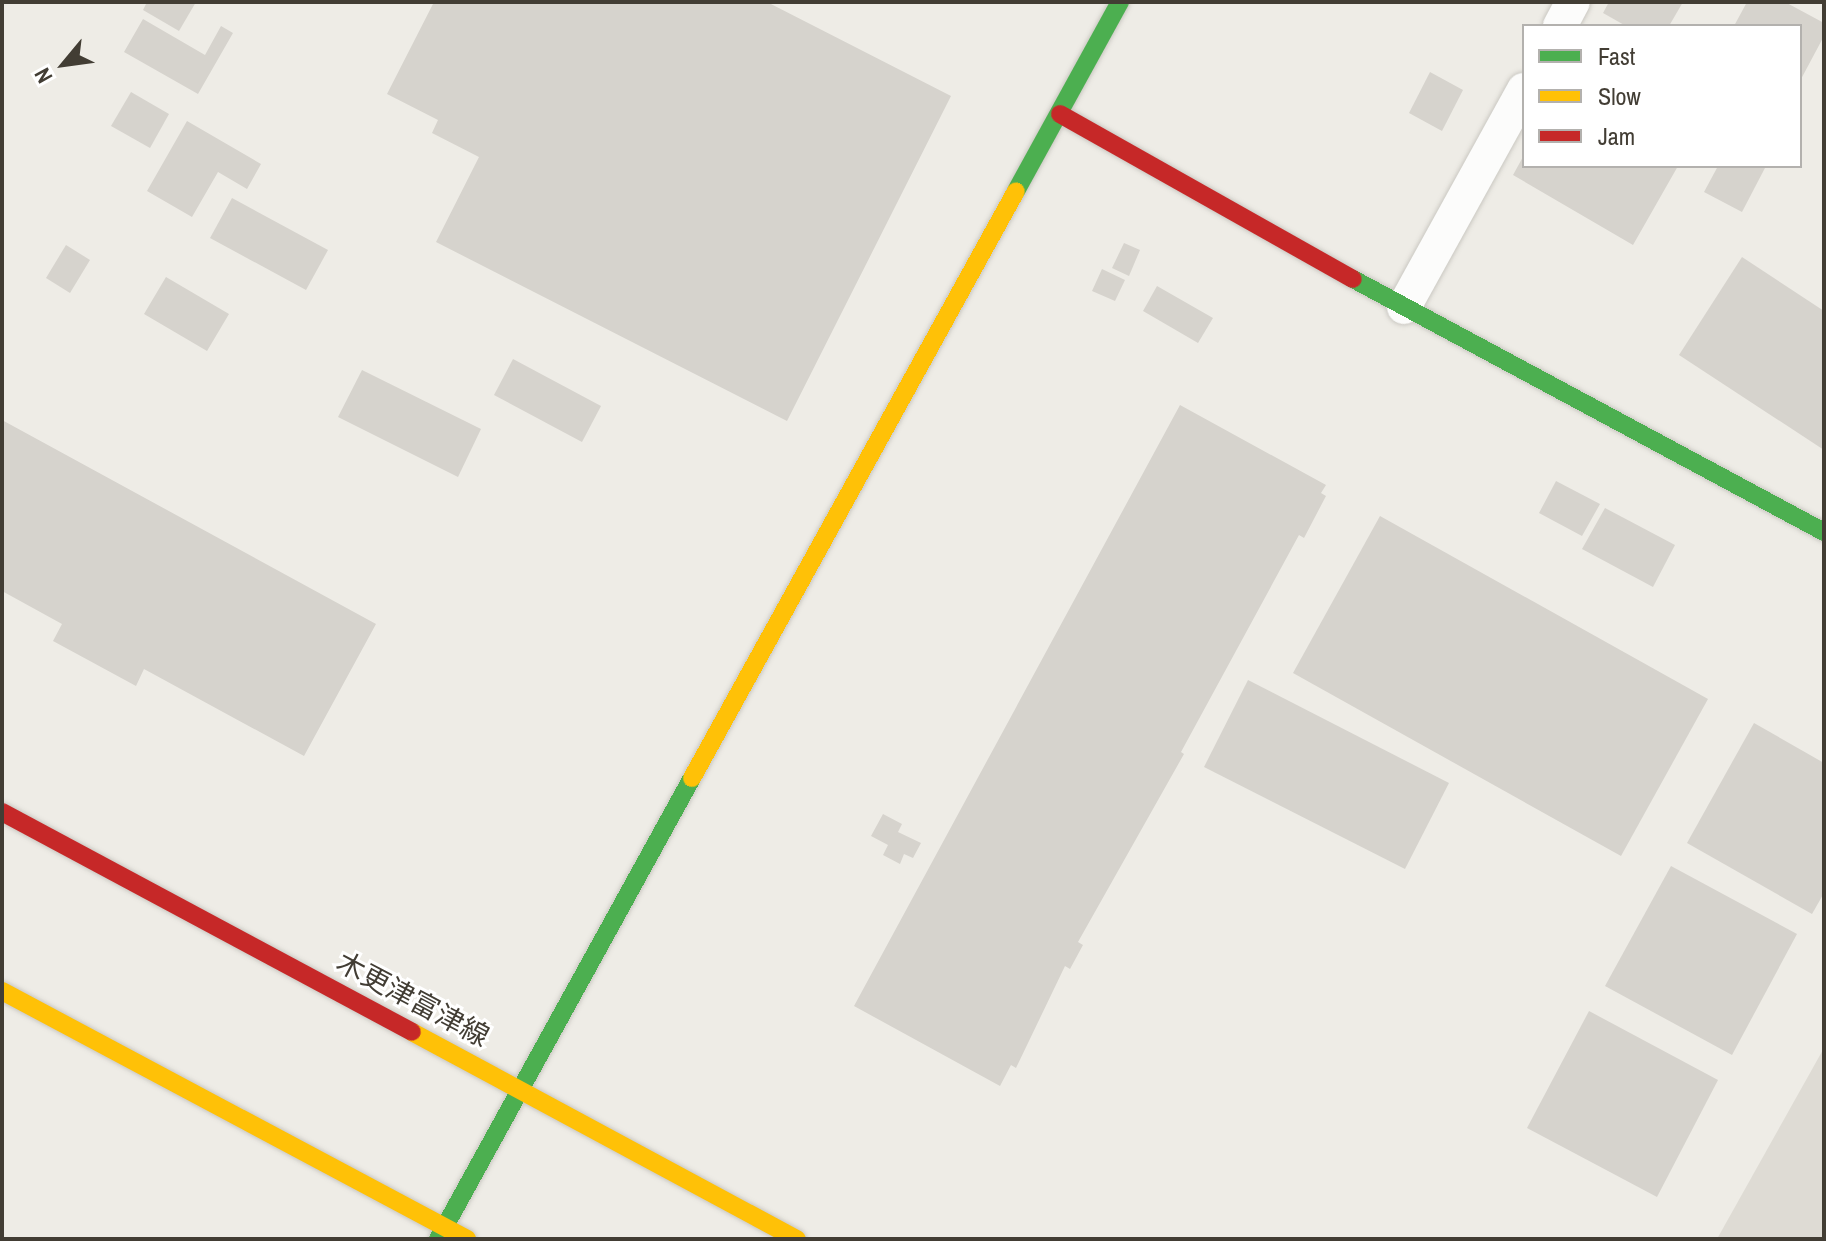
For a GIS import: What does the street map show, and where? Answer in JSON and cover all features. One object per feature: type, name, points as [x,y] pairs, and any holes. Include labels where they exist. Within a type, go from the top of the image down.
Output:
[{"type":"street","points":[[442,1233],[1120,2]]},
{"type":"street","points":[[1561,24],[1573,2]]},
{"type":"street","points":[[1404,307],[1522,94]]},
{"type":"street","points":[[1060,114],[1404,307],[1824,532]]},
{"type":"street","name":"木更津富津線","points":[[2,812],[797,1239]]},
{"type":"street","points":[[2,991],[442,1233],[467,1239]]},
{"type":"shaded area","points":[[1824,1048],[1824,1239],[1717,1239]]},
{"type":"building","points":[[147,2],[196,2],[179,31],[143,10]]},
{"type":"building","points":[[434,2],[767,2],[951,96],[787,421],[436,242],[479,157],[432,133],[438,120],[387,94]]},
{"type":"building","points":[[1609,2],[1683,2],[1670,24],[1622,24],[1603,13]]},
{"type":"building","points":[[1747,2],[1785,2],[1824,23],[1824,36],[1802,77],[1802,24],[1735,24]]},
{"type":"building","points":[[143,19],[205,55],[221,26],[233,33],[198,94],[124,52]]},
{"type":"building","points":[[1430,72],[1463,90],[1442,131],[1409,113]]},
{"type":"building","points":[[131,92],[169,114],[150,148],[111,126]]},
{"type":"building","points":[[187,121],[261,164],[247,189],[218,172],[192,217],[147,191]]},
{"type":"building","points":[[1522,159],[1522,168],[1677,168],[1633,245],[1513,175]]},
{"type":"building","points":[[1717,168],[1765,168],[1742,212],[1704,192]]},
{"type":"building","points":[[232,198],[328,250],[306,290],[210,238]]},
{"type":"building","points":[[1124,243],[1140,250],[1129,276],[1112,268]]},
{"type":"building","points":[[66,245],[90,260],[70,293],[46,278]]},
{"type":"building","points":[[1742,257],[1824,311],[1824,450],[1679,355]]},
{"type":"building","points":[[1102,269],[1125,280],[1115,301],[1092,291]]},
{"type":"building","points":[[166,277],[229,314],[207,351],[144,314]]},
{"type":"building","points":[[1157,286],[1213,318],[1198,343],[1143,311]]},
{"type":"building","points":[[513,359],[601,406],[582,442],[494,395]]},
{"type":"building","points":[[362,370],[481,429],[458,477],[338,417]]},
{"type":"building","points":[[1180,405],[1326,485],[1321,493],[1326,496],[1304,538],[1299,535],[1181,752],[1184,754],[1078,942],[1083,945],[1070,969],[1065,966],[1016,1068],[1011,1065],[1000,1086],[854,1006]]},
{"type":"building","points":[[2,420],[376,624],[304,756],[144,669],[136,686],[53,641],[62,624],[2,591]]},
{"type":"building","points":[[1556,481],[1600,504],[1582,536],[1539,513]]},
{"type":"building","points":[[1605,508],[1675,545],[1653,587],[1582,549]]},
{"type":"building","points":[[1380,516],[1708,699],[1621,856],[1293,673]]},
{"type":"building","points":[[1248,680],[1449,783],[1405,869],[1204,767]]},
{"type":"building","points":[[1754,723],[1824,763],[1824,893],[1812,914],[1687,843]]},
{"type":"building","points":[[883,814],[902,824],[898,832],[921,843],[913,858],[904,854],[900,864],[883,855],[888,845],[871,836]]},
{"type":"building","points":[[1671,866],[1797,934],[1732,1055],[1605,986]]},
{"type":"building","points":[[1589,1011],[1718,1080],[1657,1197],[1527,1128]]},
{"type":"traffic: fast","points":[[1016,191],[1120,2]]},
{"type":"traffic: fast","points":[[1353,279],[1824,532]]},
{"type":"traffic: fast","points":[[438,1239],[692,778]]},
{"type":"traffic: slow","points":[[692,778],[1016,191]]},
{"type":"traffic: slow","points":[[2,991],[467,1239]]},
{"type":"traffic: slow","points":[[412,1032],[797,1239]]},
{"type":"traffic: jam","points":[[1060,114],[1353,279]]},
{"type":"traffic: jam","points":[[2,812],[412,1032]]}]
